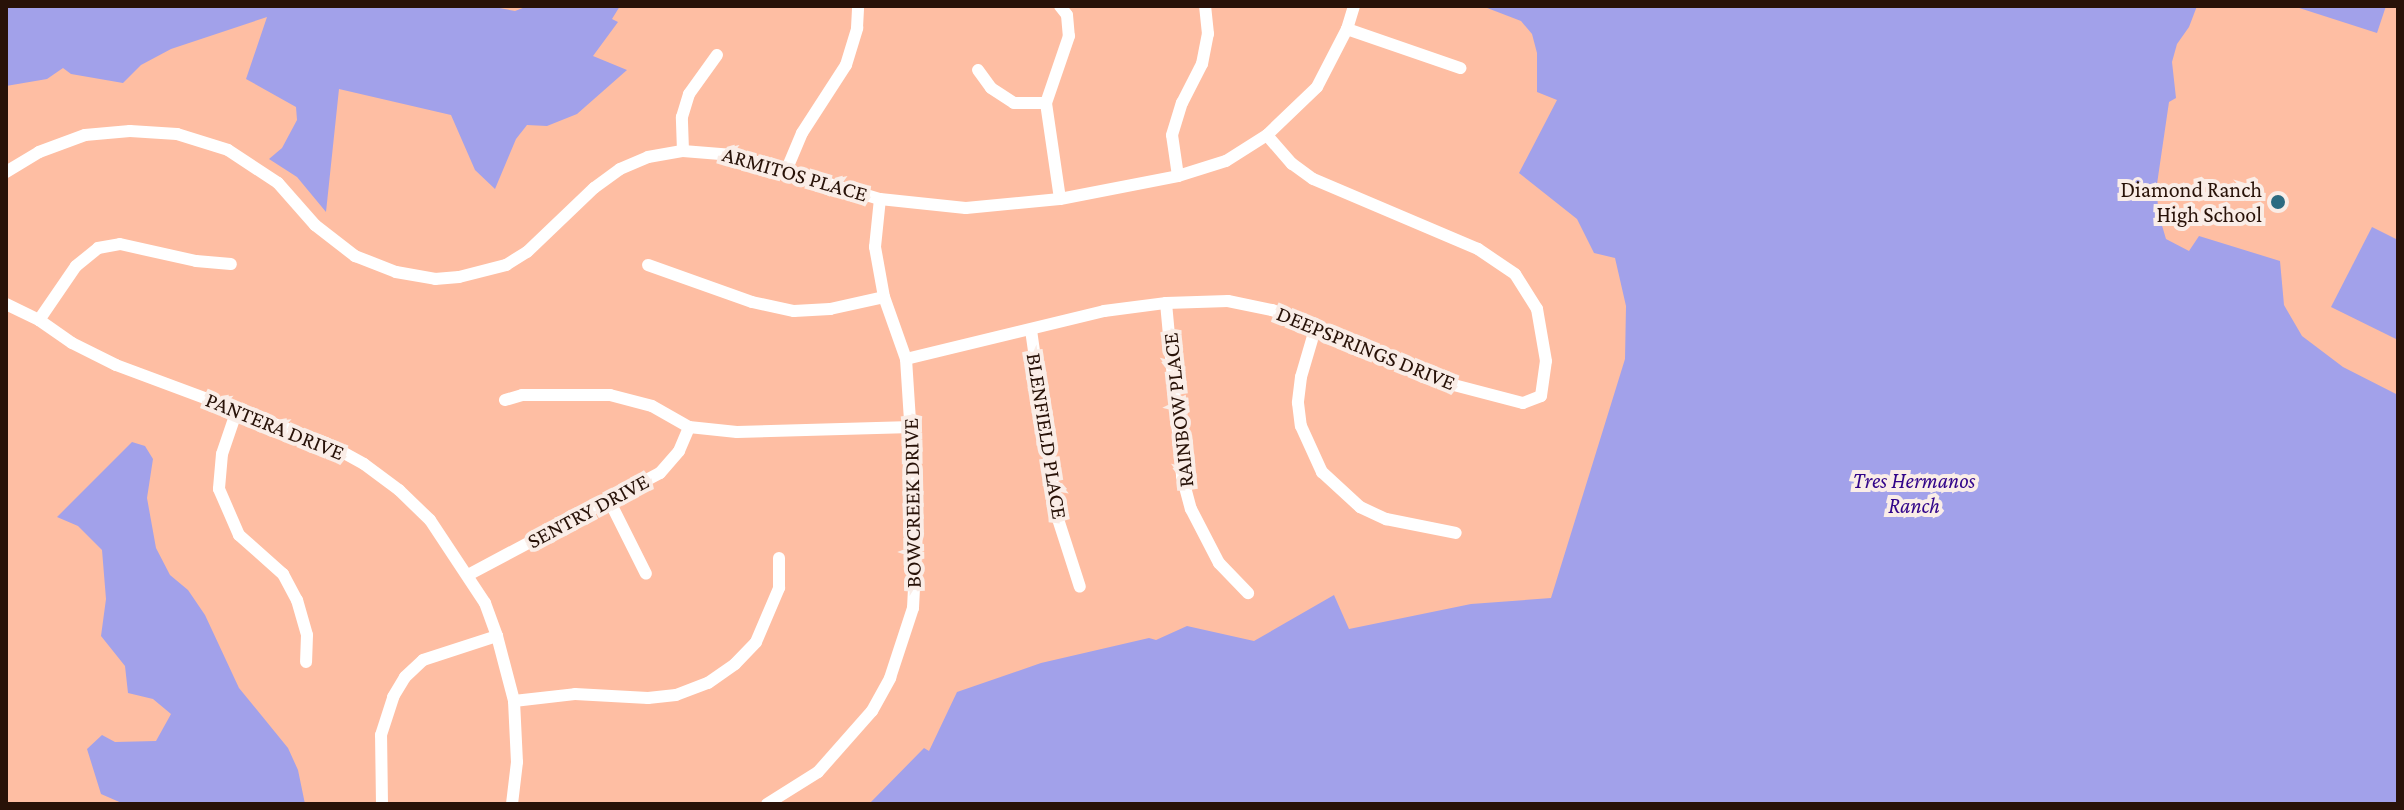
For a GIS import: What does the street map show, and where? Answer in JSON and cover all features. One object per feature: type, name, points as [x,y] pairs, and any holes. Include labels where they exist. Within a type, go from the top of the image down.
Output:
[{"type":"street","points":[[786,171],[802,133],[846,65],[857,28],[858,6]]},
{"type":"street","points":[[1060,6],[1067,15],[1069,36],[1046,103],[1060,199]]},
{"type":"street","points":[[1178,176],[1172,135],[1182,103],[1202,64],[1208,34],[1205,6]]},
{"type":"street","name":"ARMITOS PLACE","points":[[6,172],[39,152],[85,135],[130,131],[177,134],[228,150],[278,183],[315,225],[355,256],[396,272],[435,279],[468,276],[506,265],[527,252],[594,188],[620,169],[648,157],[683,151],[733,155],[880,199],[966,208],[1060,199],[1178,176],[1226,161],[1267,135],[1317,87],[1347,29],[1354,6]]},
{"type":"street","points":[[1347,29],[1460,68]]},
{"type":"street","points":[[683,151],[682,117],[689,94],[717,55]]},
{"type":"street","points":[[978,70],[991,88],[1014,103],[1046,103]]},
{"type":"street","name":"DEEPSPRINGS DRIVE","points":[[906,359],[1104,311],[1166,303],[1228,301],[1272,310],[1316,326],[1427,378],[1523,403],[1541,396],[1546,361],[1537,309],[1515,274],[1478,249],[1313,179],[1292,164],[1267,135]]},
{"type":"street","name":"BOWCREEK DRIVE","points":[[767,804],[818,772],[846,744],[872,711],[890,678],[913,608],[918,569],[912,427],[906,359],[884,297],[875,247],[880,199]]},
{"type":"street","points":[[39,320],[76,266],[98,248],[120,244],[196,261],[231,264]]},
{"type":"street","points":[[648,265],[752,302],[794,311],[830,309],[884,297]]},
{"type":"street","name":"RAINBOW PLACE","points":[[1166,303],[1182,476],[1191,509],[1219,563],[1248,593]]},
{"type":"street","name":"PANTERA DRIVE","points":[[6,304],[116,365],[326,443],[364,464],[430,520],[468,575],[497,636],[514,701],[517,762],[512,804]]},
{"type":"street","points":[[1316,326],[1301,377],[1298,403],[1301,426],[1322,472],[1360,507],[1386,519],[1456,533]]},
{"type":"street","name":"BLENFIELD PLACE","points":[[1031,330],[1058,519],[1080,587]]},
{"type":"street","points":[[505,400],[522,395],[610,395],[652,406],[689,427],[737,432],[912,427]]},
{"type":"street","points":[[237,410],[222,454],[219,489],[239,535],[283,574],[297,600],[307,635],[306,662]]},
{"type":"street","name":"SENTRY DRIVE","points":[[468,575],[660,473],[679,451],[689,427]]},
{"type":"street","points":[[610,502],[646,574]]},
{"type":"street","points":[[514,701],[575,694],[648,698],[676,695],[708,683],[735,664],[756,642],[779,588],[779,558]]},
{"type":"street","points":[[382,804],[381,735],[393,697],[405,677],[423,660],[497,636]]},
{"type":"green space","points":[[6,6],[489,6],[515,11],[528,6],[620,6],[612,19],[618,22],[593,56],[627,70],[577,114],[547,126],[527,125],[516,139],[495,189],[475,170],[451,115],[339,89],[326,212],[297,177],[269,159],[282,148],[297,120],[296,107],[246,79],[267,17],[171,49],[141,65],[123,83],[71,74],[63,68],[47,79],[6,86]]},
{"type":"green space","name":"Tres Hermanos Ranch","points":[[1482,6],[2197,6],[2189,27],[2177,44],[2172,62],[2176,98],[2169,102],[2157,184],[2158,212],[2166,239],[2189,251],[2199,236],[2280,261],[2284,305],[2302,336],[2343,367],[2398,395],[2398,804],[869,804],[924,748],[929,751],[957,692],[1041,663],[1149,638],[1156,640],[1187,626],[1254,641],[1334,595],[1349,629],[1471,604],[1551,598],[1625,359],[1626,306],[1615,258],[1594,253],[1577,219],[1519,173],[1557,100],[1537,92],[1537,53],[1532,34],[1521,21]]},
{"type":"green space","points":[[2293,6],[2386,6],[2377,33]]},
{"type":"green space","points":[[2372,227],[2398,240],[2398,340],[2331,307]]},
{"type":"green space","points":[[132,442],[145,446],[153,459],[147,498],[156,548],[170,575],[188,590],[205,615],[239,688],[288,748],[298,770],[305,804],[124,804],[101,794],[87,749],[102,735],[115,742],[156,741],[171,714],[153,699],[128,693],[125,666],[101,636],[106,599],[102,550],[78,526],[57,517]]},
{"type":"place","name":"Diamond Ranch High School","points":[[2278,202]]}]
